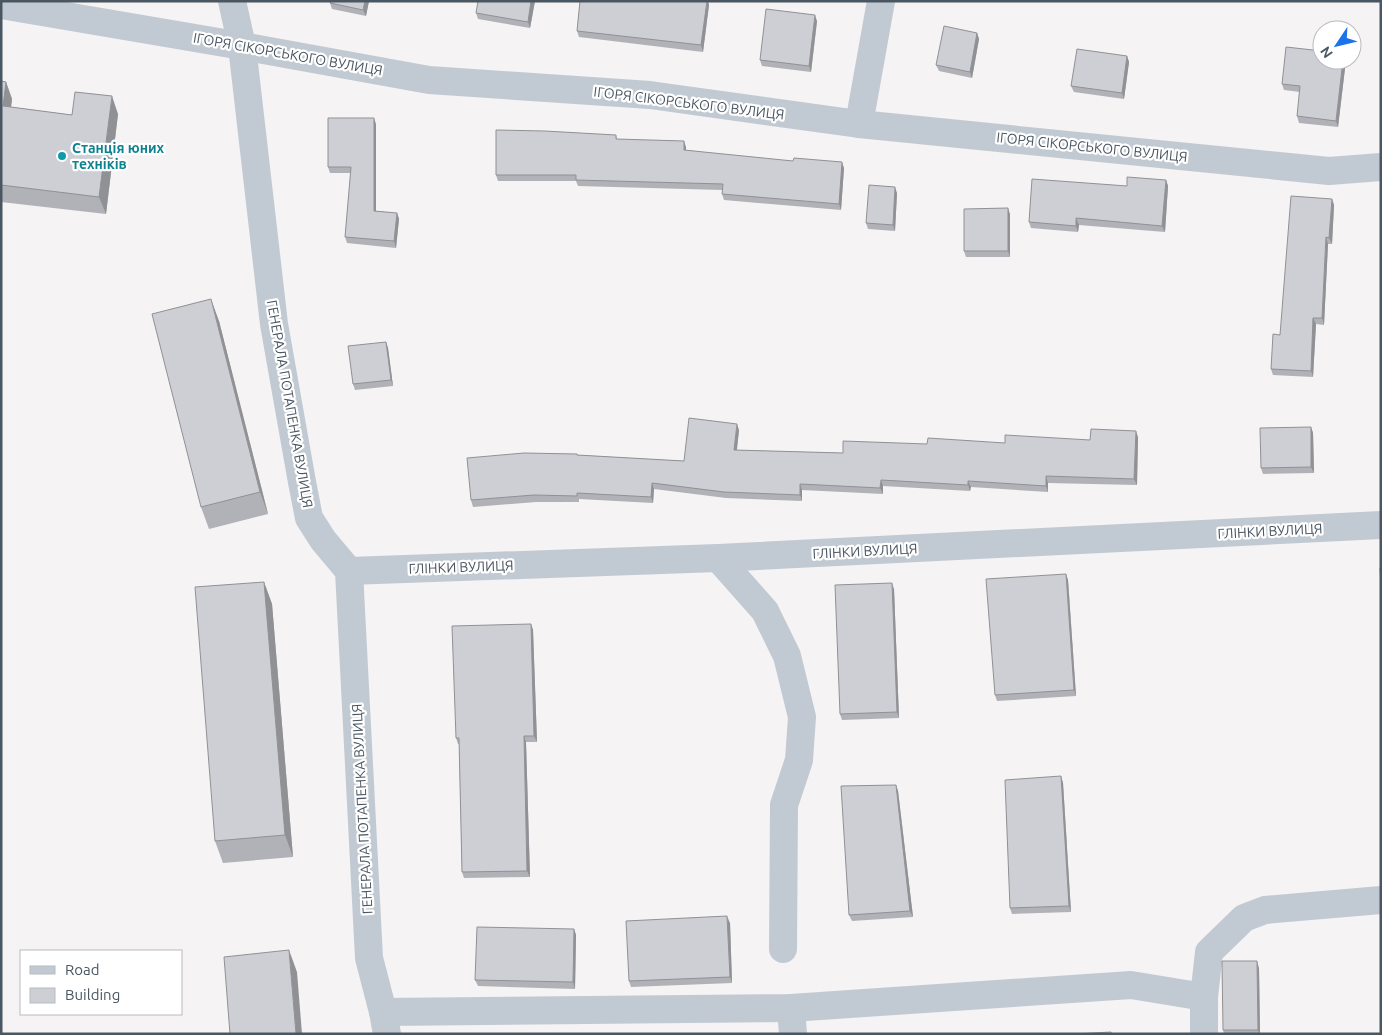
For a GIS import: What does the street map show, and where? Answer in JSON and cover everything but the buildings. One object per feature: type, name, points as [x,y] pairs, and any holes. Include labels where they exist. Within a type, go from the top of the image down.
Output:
[{"type":"street","name":"ГЕНЕРАЛА ПОТАПЕНКА ВУЛИЦЯ","points":[[232,1],[242,46],[274,324],[302,482],[310,518],[323,540],[350,571],[369,958],[385,1023]]},
{"type":"street","points":[[859,124],[881,1]]},
{"type":"street","name":"ІГОРЯ СІКОРСЬКОГО ВУЛИЦЯ","points":[[1,5],[428,80],[650,95],[859,124],[1329,171],[1381,167]]},
{"type":"street","name":"ГЛІНКИ ВУЛИЦЯ","points":[[350,571],[718,558],[1381,525]]},
{"type":"street","points":[[718,558],[765,611],[787,656],[802,717],[799,760],[784,805],[783,950]]},
{"type":"street","points":[[1204,1034],[1204,996],[1209,952],[1244,918],[1266,910],[1381,900]]},
{"type":"street","points":[[385,1023],[792,1021],[1131,985],[1204,996]]},
{"type":"place","name":"Станція юних техніків","points":[[62,156]]}]
